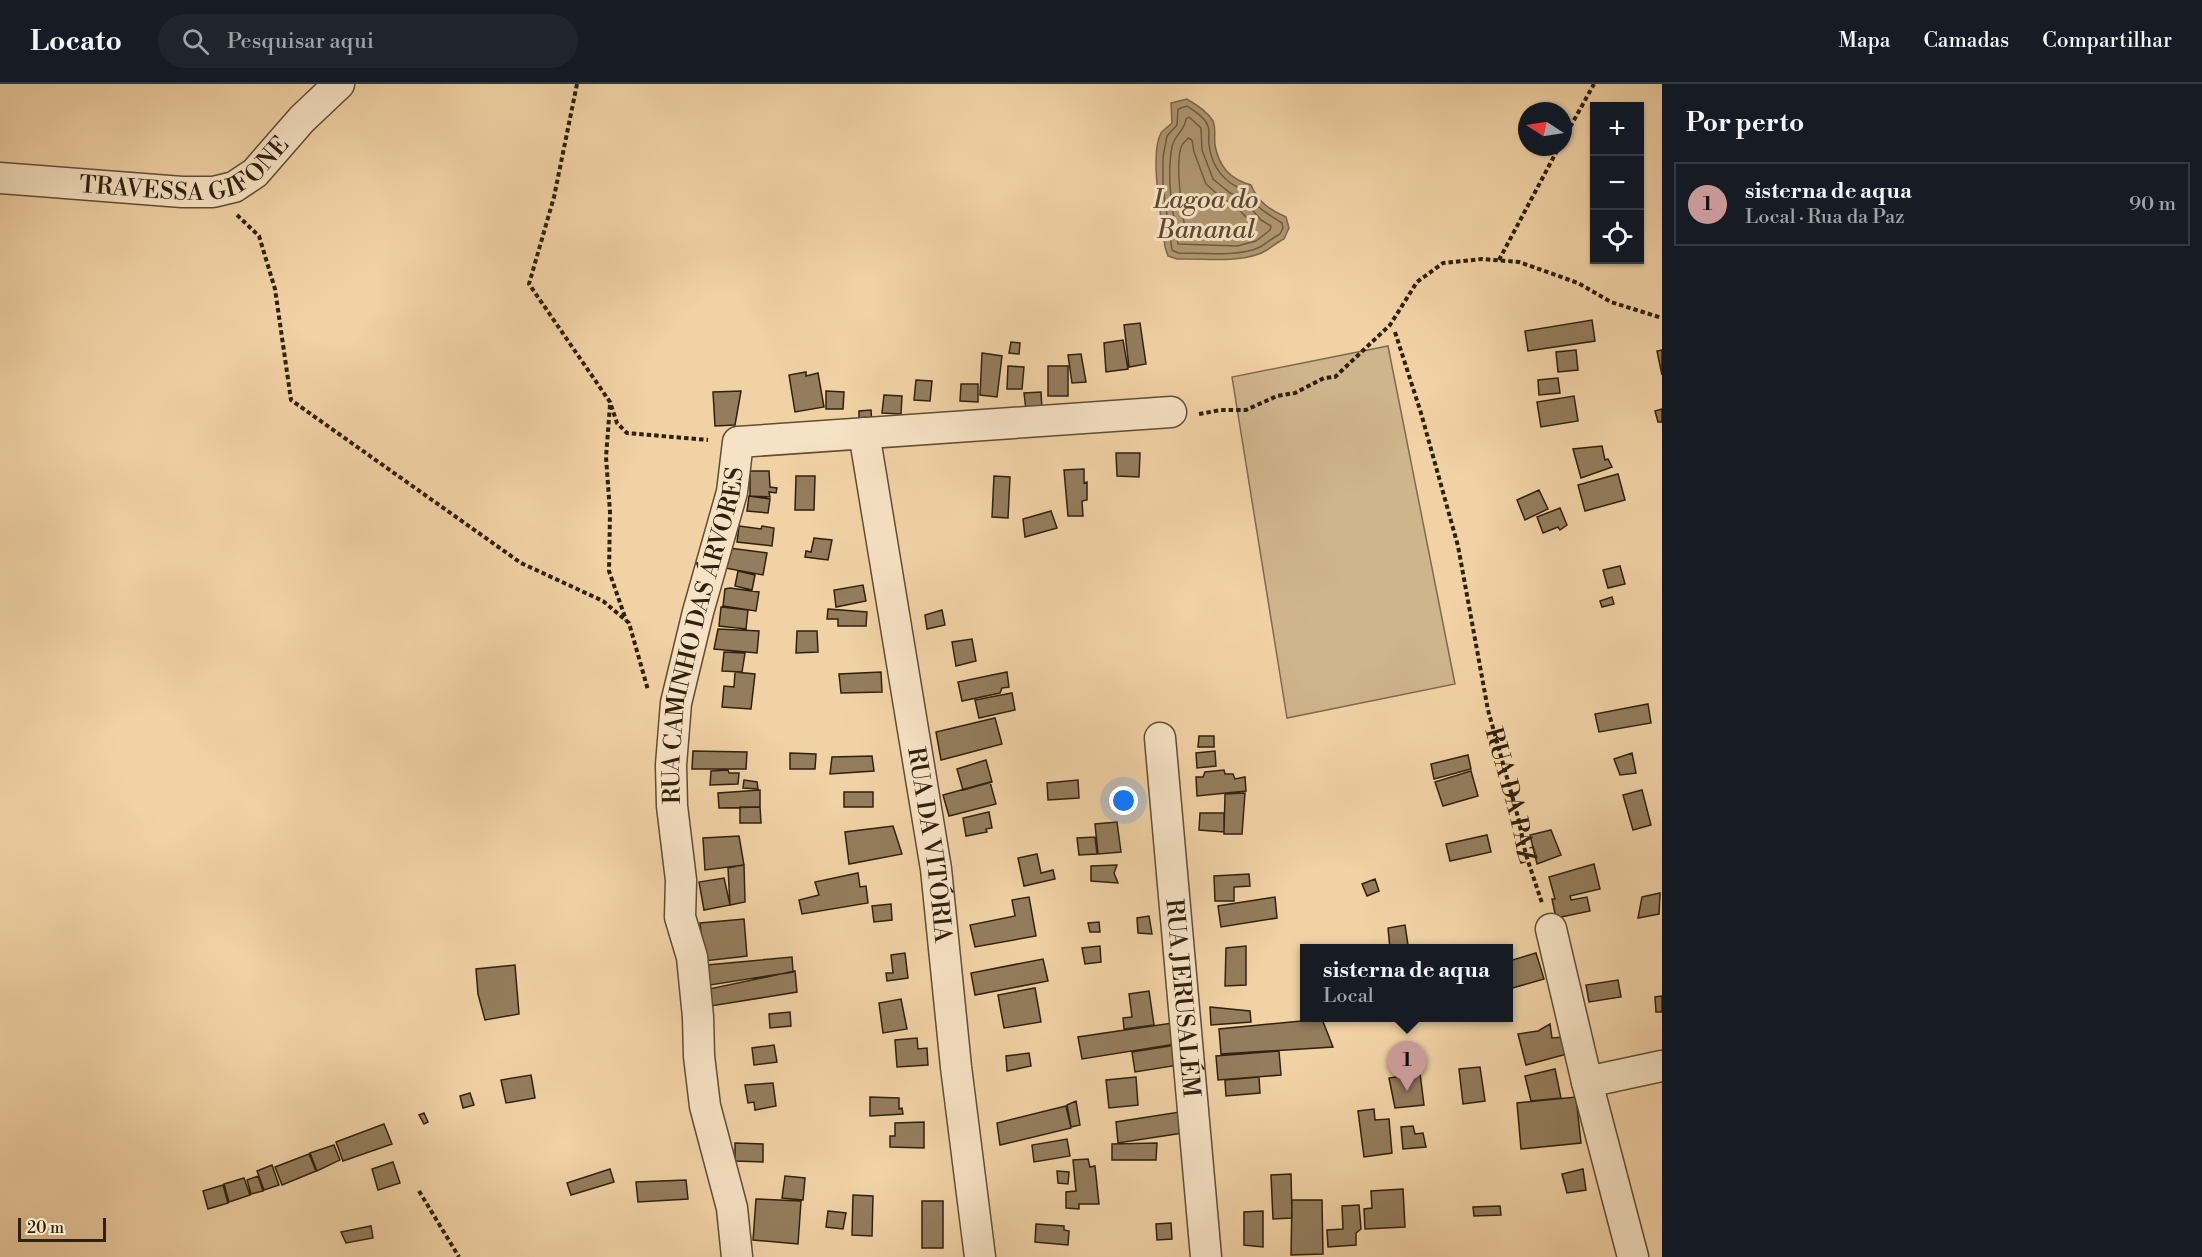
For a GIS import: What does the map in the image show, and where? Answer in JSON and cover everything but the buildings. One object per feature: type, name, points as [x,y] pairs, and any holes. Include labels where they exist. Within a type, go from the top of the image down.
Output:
[{"type":"street","name":"TRAVESSA GIFONE","points":[[0,178],[182,192],[213,192],[234,187],[255,173],[303,119],[339,84]]},
{"type":"street","name":"RUA CAMINHO DAS ÁRVORES","points":[[737,1257],[732,1208],[705,1106],[692,957],[680,917],[681,880],[672,806],[672,733],[685,662],[732,492],[738,442],[1181,412]]},
{"type":"street","name":"RUA DA VITÓRIA","points":[[864,434],[936,869],[956,1067],[980,1257]]},
{"type":"street","name":"RUA JERUSALÉM","points":[[1160,738],[1206,1257]]},
{"type":"street","points":[[1551,929],[1587,1082],[1633,1257]]},
{"type":"street","points":[[1587,1082],[1662,1066]]},
{"type":"path","points":[[577,84],[554,196],[529,284],[610,402],[617,423],[627,434],[738,442]]},
{"type":"path","points":[[1572,124],[1594,84]]},
{"type":"path","points":[[1499,260],[1554,156]]},
{"type":"path","points":[[213,192],[259,236],[275,289],[291,400],[521,563],[603,601],[626,620],[629,623],[656,719],[672,733]]},
{"type":"path","points":[[1181,412],[1246,410],[1277,396],[1294,393],[1324,378],[1335,377],[1390,325],[1417,282],[1443,263],[1482,258],[1519,262],[1578,283],[1611,302],[1662,318]]},
{"type":"path","name":"RUA DA PAZ","points":[[1395,332],[1421,413],[1458,546],[1488,710],[1518,817],[1526,855],[1551,929]]},
{"type":"path","points":[[610,402],[606,457],[610,512],[609,571],[626,620]]},
{"type":"path","points":[[418,1191],[459,1257]]},
{"type":"shaded area","points":[[1388,346],[1455,684],[1287,718],[1232,377]]},
{"type":"water","name":"Lagoa do Bananal","points":[[1187,99],[1211,117],[1219,160],[1231,176],[1251,185],[1265,205],[1286,217],[1289,228],[1284,239],[1262,253],[1229,259],[1177,259],[1168,256],[1157,188],[1156,156],[1161,133],[1172,123],[1171,103]]},
{"type":"place","name":"sisterna de aqua","points":[[1407,1091]]}]
